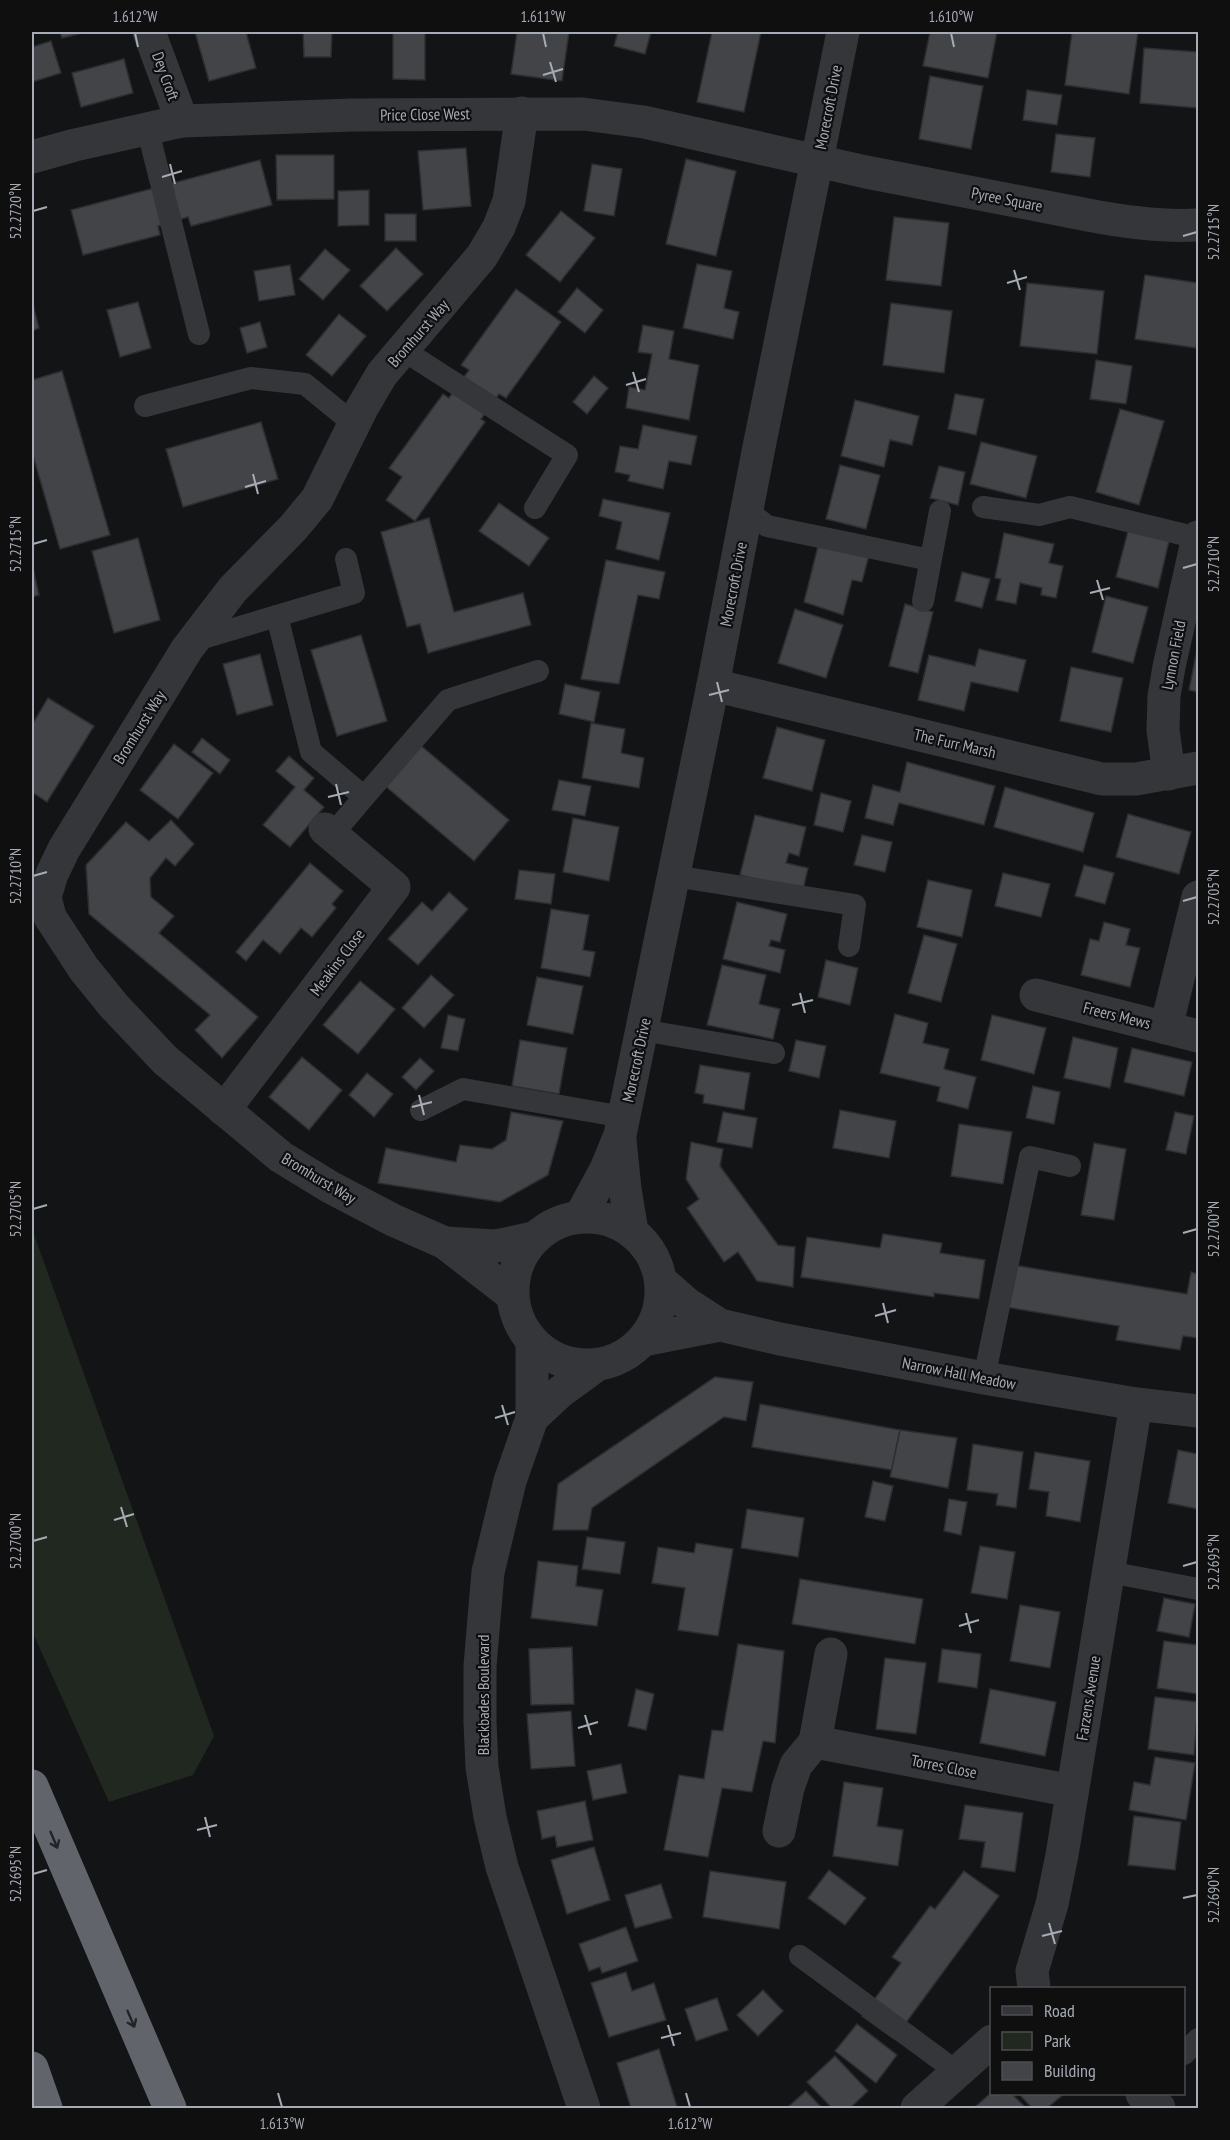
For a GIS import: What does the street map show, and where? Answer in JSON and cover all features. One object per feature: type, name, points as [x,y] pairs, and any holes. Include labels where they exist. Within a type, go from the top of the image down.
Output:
[{"type":"highway","points":[[32,1786],[170,2109]]},
{"type":"highway","points":[[32,2068],[46,2109]]},
{"type":"street","name":"Dey Croft","points":[[149,32],[182,120]]},
{"type":"street","name":"Morecroft Drive","points":[[580,1217],[606,1169],[622,1126],[713,685],[746,510],[843,32]]},
{"type":"street","name":"Price Close West","points":[[32,157],[182,120],[522,113],[614,117],[732,140],[818,160]]},
{"type":"street","name":"Bromhurst Way","points":[[512,1295],[445,1243],[393,1220],[330,1187],[281,1157],[165,1060],[114,1006],[84,969],[50,917],[45,897],[52,874],[64,849],[193,640],[233,589],[274,550],[316,499],[382,374],[482,256],[499,227],[509,201],[522,113]]},
{"type":"street","name":"Pyree Square","points":[[818,160],[1122,221],[1163,225],[1198,225]]},
{"type":"street","name":"Lynnon Field","points":[[1184,771],[1163,730],[1164,696],[1198,537]]},
{"type":"street","name":"The Furr Marsh","points":[[713,685],[1102,779],[1136,779],[1184,771]]},
{"type":"street","name":"Meakins Close","points":[[224,1110],[394,886],[329,832]]},
{"type":"street","points":[[1166,1028],[1198,897]]},
{"type":"street","name":"Freers Mews","points":[[1036,995],[1198,1036]]},
{"type":"street","name":"Morecroft Drive","points":[[622,1126],[625,1189],[632,1232]]},
{"type":"street","points":[[580,1217],[598,1218],[616,1223],[632,1232],[646,1245],[656,1262],[661,1281],[661,1302],[655,1322],[644,1340],[630,1352],[614,1360],[584,1366],[563,1362],[542,1351],[532,1342],[522,1329],[515,1312],[512,1295],[514,1274],[522,1255],[534,1238],[555,1224],[580,1217]]},
{"type":"street","name":"Bromhurst Way","points":[[445,1243],[496,1246],[534,1238]]},
{"type":"street","name":"Narrow Hall Meadow","points":[[661,1281],[686,1303],[720,1325],[780,1339],[984,1378],[1136,1404],[1198,1411]]},
{"type":"street","name":"Narrow Hall Meadow","points":[[644,1340],[720,1325]]},
{"type":"street","name":"Blackbades Boulevard","points":[[532,1342],[532,1418],[510,1481],[488,1572],[480,1666],[482,1767],[490,1817],[502,1867],[584,2109]]},
{"type":"street","name":"Blackbades Boulevard","points":[[532,1418],[560,1392],[597,1365]]},
{"type":"street","name":"Farzens Avenue","points":[[1034,1987],[1032,1971],[1052,1904],[1136,1404]]},
{"type":"street","points":[[779,1831],[788,1788],[796,1765],[815,1742],[831,1654]]},
{"type":"street","name":"Torres Close","points":[[815,1742],[1072,1791]]},
{"type":"street","points":[[917,2109],[990,2043]]},
{"type":"street","points":[[1144,2095],[1159,2109]]},
{"type":"lane","points":[[147,128],[199,334]]},
{"type":"lane","points":[[403,350],[567,455],[535,508]]},
{"type":"lane","points":[[145,406],[251,378],[305,384],[354,424]]},
{"type":"lane","points":[[983,507],[1039,515],[1070,507],[1198,537]]},
{"type":"lane","points":[[746,510],[767,526],[930,560]]},
{"type":"lane","points":[[922,601],[940,511]]},
{"type":"lane","points":[[193,640],[354,593],[346,559]]},
{"type":"lane","points":[[277,616],[311,752],[364,797]]},
{"type":"lane","points":[[329,832],[364,797],[448,700],[538,670]]},
{"type":"lane","points":[[674,876],[855,905],[849,946]]},
{"type":"lane","points":[[642,1030],[774,1053]]},
{"type":"lane","points":[[421,1110],[463,1089],[622,1126]]},
{"type":"lane","points":[[984,1378],[1030,1157],[1070,1166]]},
{"type":"lane","points":[[1109,1572],[1198,1589]]},
{"type":"lane","points":[[800,1956],[957,2072]]},
{"type":"lane","points":[[1185,2053],[1198,2039]]},
{"type":"lane","points":[[1128,2109],[1142,2095]]},
{"type":"green space","points":[[32,1229],[214,1736],[193,1775],[109,1802],[32,1631]]},
{"type":"building","points":[[60,32],[86,32],[62,38]]},
{"type":"building","points":[[195,32],[246,32],[256,68],[209,81]]},
{"type":"building","points":[[303,32],[332,32],[331,57],[304,57]]},
{"type":"building","points":[[393,32],[425,32],[425,80],[393,79]]},
{"type":"building","points":[[517,32],[569,32],[562,81],[511,74]]},
{"type":"building","points":[[618,32],[651,32],[645,54],[614,46]]},
{"type":"building","points":[[712,32],[761,32],[744,112],[697,102]]},
{"type":"building","points":[[930,32],[997,32],[988,78],[923,66]]},
{"type":"building","points":[[1072,32],[1138,32],[1129,94],[1065,85]]},
{"type":"building","points":[[51,41],[61,73],[32,82],[32,47]]},
{"type":"building","points":[[1144,48],[1198,52],[1198,108],[1140,103]]},
{"type":"building","points":[[124,59],[133,93],[81,107],[72,73]]},
{"type":"building","points":[[930,76],[983,86],[971,149],[919,139]]},
{"type":"building","points":[[1027,90],[1062,95],[1057,125],[1023,120]]},
{"type":"building","points":[[1056,134],[1095,138],[1090,177],[1051,172]]},
{"type":"building","points":[[466,148],[471,206],[423,210],[418,151]]},
{"type":"building","points":[[276,155],[334,155],[334,199],[277,200]]},
{"type":"building","points":[[686,159],[736,171],[716,256],[666,244]]},
{"type":"building","points":[[260,160],[272,205],[191,226],[188,217],[158,226],[160,235],[83,255],[71,210]]},
{"type":"building","points":[[592,164],[622,169],[614,216],[584,211]]},
{"type":"building","points":[[369,190],[369,225],[338,226],[338,191]]},
{"type":"building","points":[[561,211],[595,238],[560,282],[526,255]]},
{"type":"building","points":[[385,214],[416,214],[416,241],[385,241]]},
{"type":"building","points":[[894,217],[949,223],[941,286],[886,280]]},
{"type":"building","points":[[396,248],[423,274],[387,311],[360,286]]},
{"type":"building","points":[[325,249],[350,270],[323,300],[299,279]]},
{"type":"building","points":[[697,264],[732,271],[724,308],[739,312],[733,339],[683,328]]},
{"type":"building","points":[[290,265],[295,295],[259,301],[254,271]]},
{"type":"building","points":[[1145,275],[1198,283],[1196,348],[1135,339]]},
{"type":"building","points":[[1027,283],[1104,291],[1097,354],[1020,346]]},
{"type":"building","points":[[577,288],[603,310],[585,333],[558,312]]},
{"type":"building","points":[[516,289],[561,322],[506,398],[499,394],[481,419],[485,422],[415,521],[386,500],[402,477],[389,468],[443,394],[449,398],[469,370],[461,365]]},
{"type":"building","points":[[32,301],[39,328],[32,331]]},
{"type":"building","points":[[138,302],[151,348],[120,357],[107,310]]},
{"type":"building","points":[[891,303],[952,311],[944,373],[883,365]]},
{"type":"building","points":[[339,314],[366,336],[332,376],[306,355]]},
{"type":"building","points":[[260,322],[267,347],[247,353],[240,328]]},
{"type":"building","points":[[643,325],[674,331],[669,359],[699,365],[689,420],[626,408],[629,387],[645,390],[652,354],[638,352]]},
{"type":"building","points":[[1096,360],[1132,366],[1126,404],[1090,399]]},
{"type":"building","points":[[62,371],[110,535],[60,549],[32,452],[32,380]]},
{"type":"building","points":[[594,376],[608,388],[587,414],[573,402]]},
{"type":"building","points":[[955,394],[984,399],[976,435],[948,429]]},
{"type":"building","points":[[855,400],[919,416],[912,445],[890,440],[884,467],[841,456]]},
{"type":"building","points":[[1120,409],[1164,421],[1139,505],[1096,492]]},
{"type":"building","points":[[261,422],[278,479],[183,507],[166,449]]},
{"type":"building","points":[[643,425],[697,436],[691,465],[669,461],[663,489],[628,481],[630,475],[615,472],[620,446],[638,449]]},
{"type":"building","points":[[981,442],[1037,456],[1026,498],[970,484]]},
{"type":"building","points":[[840,465],[880,475],[866,529],[826,519]]},
{"type":"building","points":[[939,466],[965,472],[958,505],[930,498]]},
{"type":"building","points":[[603,499],[670,513],[659,560],[616,549],[622,522],[599,516]]},
{"type":"building","points":[[499,503],[549,538],[529,566],[479,531]]},
{"type":"building","points":[[429,518],[454,612],[523,593],[531,625],[428,653],[420,624],[407,627],[381,532]]},
{"type":"building","points":[[1128,531],[1169,541],[1158,588],[1116,577]]},
{"type":"building","points":[[1004,533],[1054,544],[1049,563],[1063,566],[1056,598],[1041,595],[1042,588],[1020,583],[1016,604],[996,600],[1001,579],[995,578]]},
{"type":"building","points":[[138,538],[160,620],[114,633],[92,551]]},
{"type":"building","points":[[819,542],[869,555],[862,582],[852,580],[843,615],[804,602]]},
{"type":"building","points":[[606,560],[665,572],[659,599],[638,595],[619,684],[581,679]]},
{"type":"building","points":[[32,564],[39,595],[32,597]]},
{"type":"building","points":[[962,572],[990,579],[982,608],[955,601]]},
{"type":"building","points":[[1106,596],[1148,607],[1133,663],[1092,652]]},
{"type":"building","points":[[905,604],[933,612],[918,673],[889,666]]},
{"type":"building","points":[[795,609],[843,625],[826,678],[778,663]]},
{"type":"building","points":[[361,635],[387,721],[337,736],[311,650]]},
{"type":"building","points":[[1198,645],[1198,692],[1189,690]]},
{"type":"building","points":[[979,649],[1026,660],[1018,692],[971,682],[964,711],[918,700],[929,655],[975,666]]},
{"type":"building","points":[[260,654],[273,705],[237,715],[223,664]]},
{"type":"building","points":[[1071,667],[1123,678],[1111,732],[1060,721]]},
{"type":"building","points":[[565,684],[600,692],[594,722],[559,714]]},
{"type":"building","points":[[48,698],[94,726],[47,802],[32,792],[32,725]]},
{"type":"building","points":[[591,723],[625,729],[621,753],[644,758],[639,788],[582,778]]},
{"type":"building","points":[[777,727],[825,740],[812,791],[763,778]]},
{"type":"building","points":[[202,738],[230,760],[220,774],[192,752]]},
{"type":"building","points":[[174,744],[213,773],[178,819],[140,790]]},
{"type":"building","points":[[419,744],[509,820],[474,861],[384,785]]},
{"type":"building","points":[[289,756],[314,778],[304,790],[324,807],[290,847],[263,825],[295,787],[276,771]]},
{"type":"building","points":[[907,762],[995,786],[984,825],[899,803],[893,825],[865,818],[873,785],[900,792]]},
{"type":"building","points":[[559,780],[591,786],[585,816],[552,810]]},
{"type":"building","points":[[1005,787],[1094,813],[1083,852],[994,827]]},
{"type":"building","points":[[821,793],[851,801],[843,832],[814,825]]},
{"type":"building","points":[[1128,814],[1191,832],[1179,874],[1116,857]]},
{"type":"building","points":[[755,815],[806,827],[799,856],[789,853],[786,863],[808,868],[803,890],[740,875]]},
{"type":"building","points":[[573,818],[619,827],[609,881],[563,872]]},
{"type":"building","points":[[171,820],[194,844],[175,866],[166,858],[150,878],[151,897],[174,916],[159,933],[258,1017],[222,1058],[195,1030],[210,1015],[89,914],[86,865],[126,822],[149,841]]},
{"type":"building","points":[[862,835],[892,842],[885,872],[854,865]]},
{"type":"building","points":[[310,863],[343,891],[332,904],[336,908],[312,937],[301,928],[280,954],[263,940],[246,961],[236,952]]},
{"type":"building","points":[[1084,865],[1114,873],[1105,904],[1075,896]]},
{"type":"building","points":[[519,870],[555,874],[551,904],[515,899]]},
{"type":"building","points":[[1003,873],[1050,884],[1041,917],[995,906]]},
{"type":"building","points":[[928,880],[972,890],[962,937],[917,927]]},
{"type":"building","points":[[449,892],[468,909],[418,965],[388,939],[422,902],[432,911]]},
{"type":"building","points":[[737,902],[787,914],[780,942],[771,940],[769,946],[785,950],[780,973],[723,959]]},
{"type":"building","points":[[551,909],[589,915],[583,950],[595,952],[590,977],[541,968]]},
{"type":"building","points":[[1104,922],[1130,929],[1126,945],[1140,948],[1130,987],[1081,975],[1090,939],[1099,941]]},
{"type":"building","points":[[924,935],[957,944],[941,1002],[908,993]]},
{"type":"building","points":[[826,960],[858,968],[850,1005],[818,997]]},
{"type":"building","points":[[722,965],[766,975],[759,1004],[780,1009],[773,1039],[707,1025]]},
{"type":"building","points":[[431,975],[454,995],[424,1028],[402,1008]]},
{"type":"building","points":[[537,977],[583,986],[573,1034],[527,1025]]},
{"type":"building","points":[[360,981],[395,1009],[358,1054],[323,1025]]},
{"type":"building","points":[[895,1014],[928,1023],[923,1043],[949,1049],[944,1069],[976,1077],[968,1109],[937,1101],[940,1087],[880,1073]]},
{"type":"building","points":[[448,1015],[465,1019],[458,1051],[441,1048]]},
{"type":"building","points":[[992,1015],[1046,1028],[1034,1074],[981,1060]]},
{"type":"building","points":[[1073,1037],[1118,1048],[1110,1088],[1064,1078]]},
{"type":"building","points":[[520,1040],[567,1048],[559,1094],[512,1086]]},
{"type":"building","points":[[796,1040],[826,1046],[819,1078],[789,1071]]},
{"type":"building","points":[[1132,1048],[1192,1062],[1184,1096],[1124,1082]]},
{"type":"building","points":[[302,1057],[342,1090],[309,1130],[269,1097]]},
{"type":"building","points":[[420,1058],[434,1071],[416,1090],[402,1077]]},
{"type":"building","points":[[700,1065],[750,1073],[744,1110],[703,1103],[704,1095],[695,1093]]},
{"type":"building","points":[[367,1073],[393,1094],[374,1117],[349,1095]]},
{"type":"building","points":[[1033,1086],[1060,1092],[1054,1124],[1026,1118]]},
{"type":"building","points":[[840,1110],[896,1121],[889,1158],[833,1148]]},
{"type":"building","points":[[511,1112],[563,1121],[548,1175],[500,1202],[378,1183],[386,1148],[456,1162],[460,1145],[492,1149],[506,1140]]},
{"type":"building","points":[[723,1112],[757,1118],[752,1148],[717,1142]]},
{"type":"building","points":[[1175,1112],[1194,1116],[1186,1154],[1166,1150]]},
{"type":"building","points":[[959,1124],[1012,1132],[1003,1184],[951,1176]]},
{"type":"building","points":[[691,1142],[723,1149],[720,1166],[778,1245],[795,1247],[793,1287],[757,1281],[738,1252],[724,1262],[687,1208],[699,1199],[686,1179]]},
{"type":"building","points":[[1094,1143],[1126,1149],[1114,1220],[1081,1215]]},
{"type":"building","points":[[883,1234],[942,1243],[940,1253],[985,1260],[979,1299],[934,1293],[934,1297],[801,1277],[807,1237],[880,1248]]},
{"type":"building","points":[[1013,1265],[1187,1294],[1191,1272],[1198,1274],[1198,1338],[1183,1336],[1180,1350],[1116,1340],[1119,1326],[1006,1307]]},
{"type":"building","points":[[715,1377],[753,1382],[746,1421],[724,1417],[592,1508],[588,1530],[553,1530],[558,1484]]},
{"type":"building","points":[[760,1404],[900,1430],[892,1470],[752,1447]]},
{"type":"building","points":[[900,1430],[957,1438],[948,1488],[890,1477]]},
{"type":"building","points":[[973,1444],[1023,1452],[1016,1508],[996,1505],[998,1494],[967,1490]]},
{"type":"building","points":[[1178,1450],[1198,1454],[1198,1509],[1168,1503]]},
{"type":"building","points":[[1035,1452],[1090,1461],[1080,1522],[1046,1516],[1049,1492],[1029,1489]]},
{"type":"building","points":[[873,1481],[893,1486],[885,1521],[865,1517]]},
{"type":"building","points":[[949,1499],[967,1502],[961,1535],[944,1531]]},
{"type":"building","points":[[747,1509],[804,1518],[798,1557],[741,1548]]},
{"type":"building","points":[[587,1537],[625,1542],[620,1574],[582,1569]]},
{"type":"building","points":[[696,1543],[733,1549],[718,1636],[678,1630],[685,1588],[652,1583],[658,1547],[694,1553]]},
{"type":"building","points":[[980,1546],[1015,1552],[1007,1599],[971,1593]]},
{"type":"building","points":[[538,1561],[578,1566],[576,1586],[603,1590],[597,1626],[531,1618]]},
{"type":"building","points":[[800,1579],[923,1599],[915,1644],[792,1624]]},
{"type":"building","points":[[1164,1598],[1195,1604],[1189,1637],[1157,1631]]},
{"type":"building","points":[[1020,1605],[1060,1612],[1050,1668],[1010,1661]]},
{"type":"building","points":[[1164,1641],[1198,1645],[1198,1694],[1157,1688]]},
{"type":"building","points":[[738,1644],[784,1651],[775,1743],[763,1741],[752,1792],[722,1788],[708,1857],[664,1850],[679,1775],[704,1779],[712,1730],[723,1731]]},
{"type":"building","points":[[572,1647],[574,1704],[531,1705],[529,1649]]},
{"type":"building","points":[[942,1649],[981,1654],[977,1688],[938,1682]]},
{"type":"building","points":[[885,1658],[926,1663],[916,1734],[876,1729]]},
{"type":"building","points":[[636,1689],[654,1694],[646,1730],[628,1726]]},
{"type":"building","points":[[990,1689],[1056,1702],[1045,1756],[980,1743]]},
{"type":"building","points":[[1155,1697],[1198,1702],[1194,1755],[1148,1749]]},
{"type":"building","points":[[571,1711],[575,1766],[531,1769],[527,1714]]},
{"type":"building","points":[[1155,1757],[1195,1763],[1186,1820],[1129,1810],[1134,1782],[1150,1785]]},
{"type":"building","points":[[621,1764],[627,1793],[593,1800],[587,1771]]},
{"type":"building","points":[[844,1782],[883,1788],[877,1826],[903,1830],[898,1866],[833,1856]]},
{"type":"building","points":[[585,1801],[593,1840],[557,1847],[555,1836],[542,1839],[537,1811]]},
{"type":"building","points":[[965,1805],[1023,1813],[1015,1872],[981,1867],[985,1842],[959,1839]]},
{"type":"building","points":[[1134,1816],[1181,1822],[1175,1870],[1128,1865]]},
{"type":"building","points":[[594,1847],[610,1900],[567,1914],[551,1860]]},
{"type":"building","points":[[829,1870],[866,1898],[845,1925],[808,1898]]},
{"type":"building","points":[[710,1871],[786,1882],[779,1929],[703,1917]]},
{"type":"building","points":[[964,1871],[999,1896],[894,2039],[862,2016],[901,1963],[892,1957],[930,1906],[935,1909]]},
{"type":"building","points":[[661,1884],[672,1918],[635,1928],[625,1895]]},
{"type":"building","points":[[626,1927],[638,1961],[602,1973],[600,1967],[589,1971],[579,1944]]},
{"type":"building","points":[[626,1972],[632,1991],[654,1983],[666,2020],[609,2037],[591,1983]]},
{"type":"building","points":[[763,1990],[783,2011],[758,2036],[737,2015]]},
{"type":"building","points":[[717,1998],[728,2030],[696,2041],[685,2009]]},
{"type":"building","points":[[857,2024],[897,2055],[876,2083],[835,2051]]},
{"type":"building","points":[[659,2049],[677,2107],[631,2108],[617,2063]]},
{"type":"building","points":[[835,2056],[868,2091],[850,2108],[832,2108],[807,2082]]},
{"type":"building","points":[[806,2091],[822,2108],[787,2108]]},
{"type":"building","points":[[990,2094],[1013,2095],[1026,2108],[978,2108],[976,2106]]},
{"type":"building","points":[[1020,2095],[1063,2095],[1047,2108],[1032,2108]]}]
